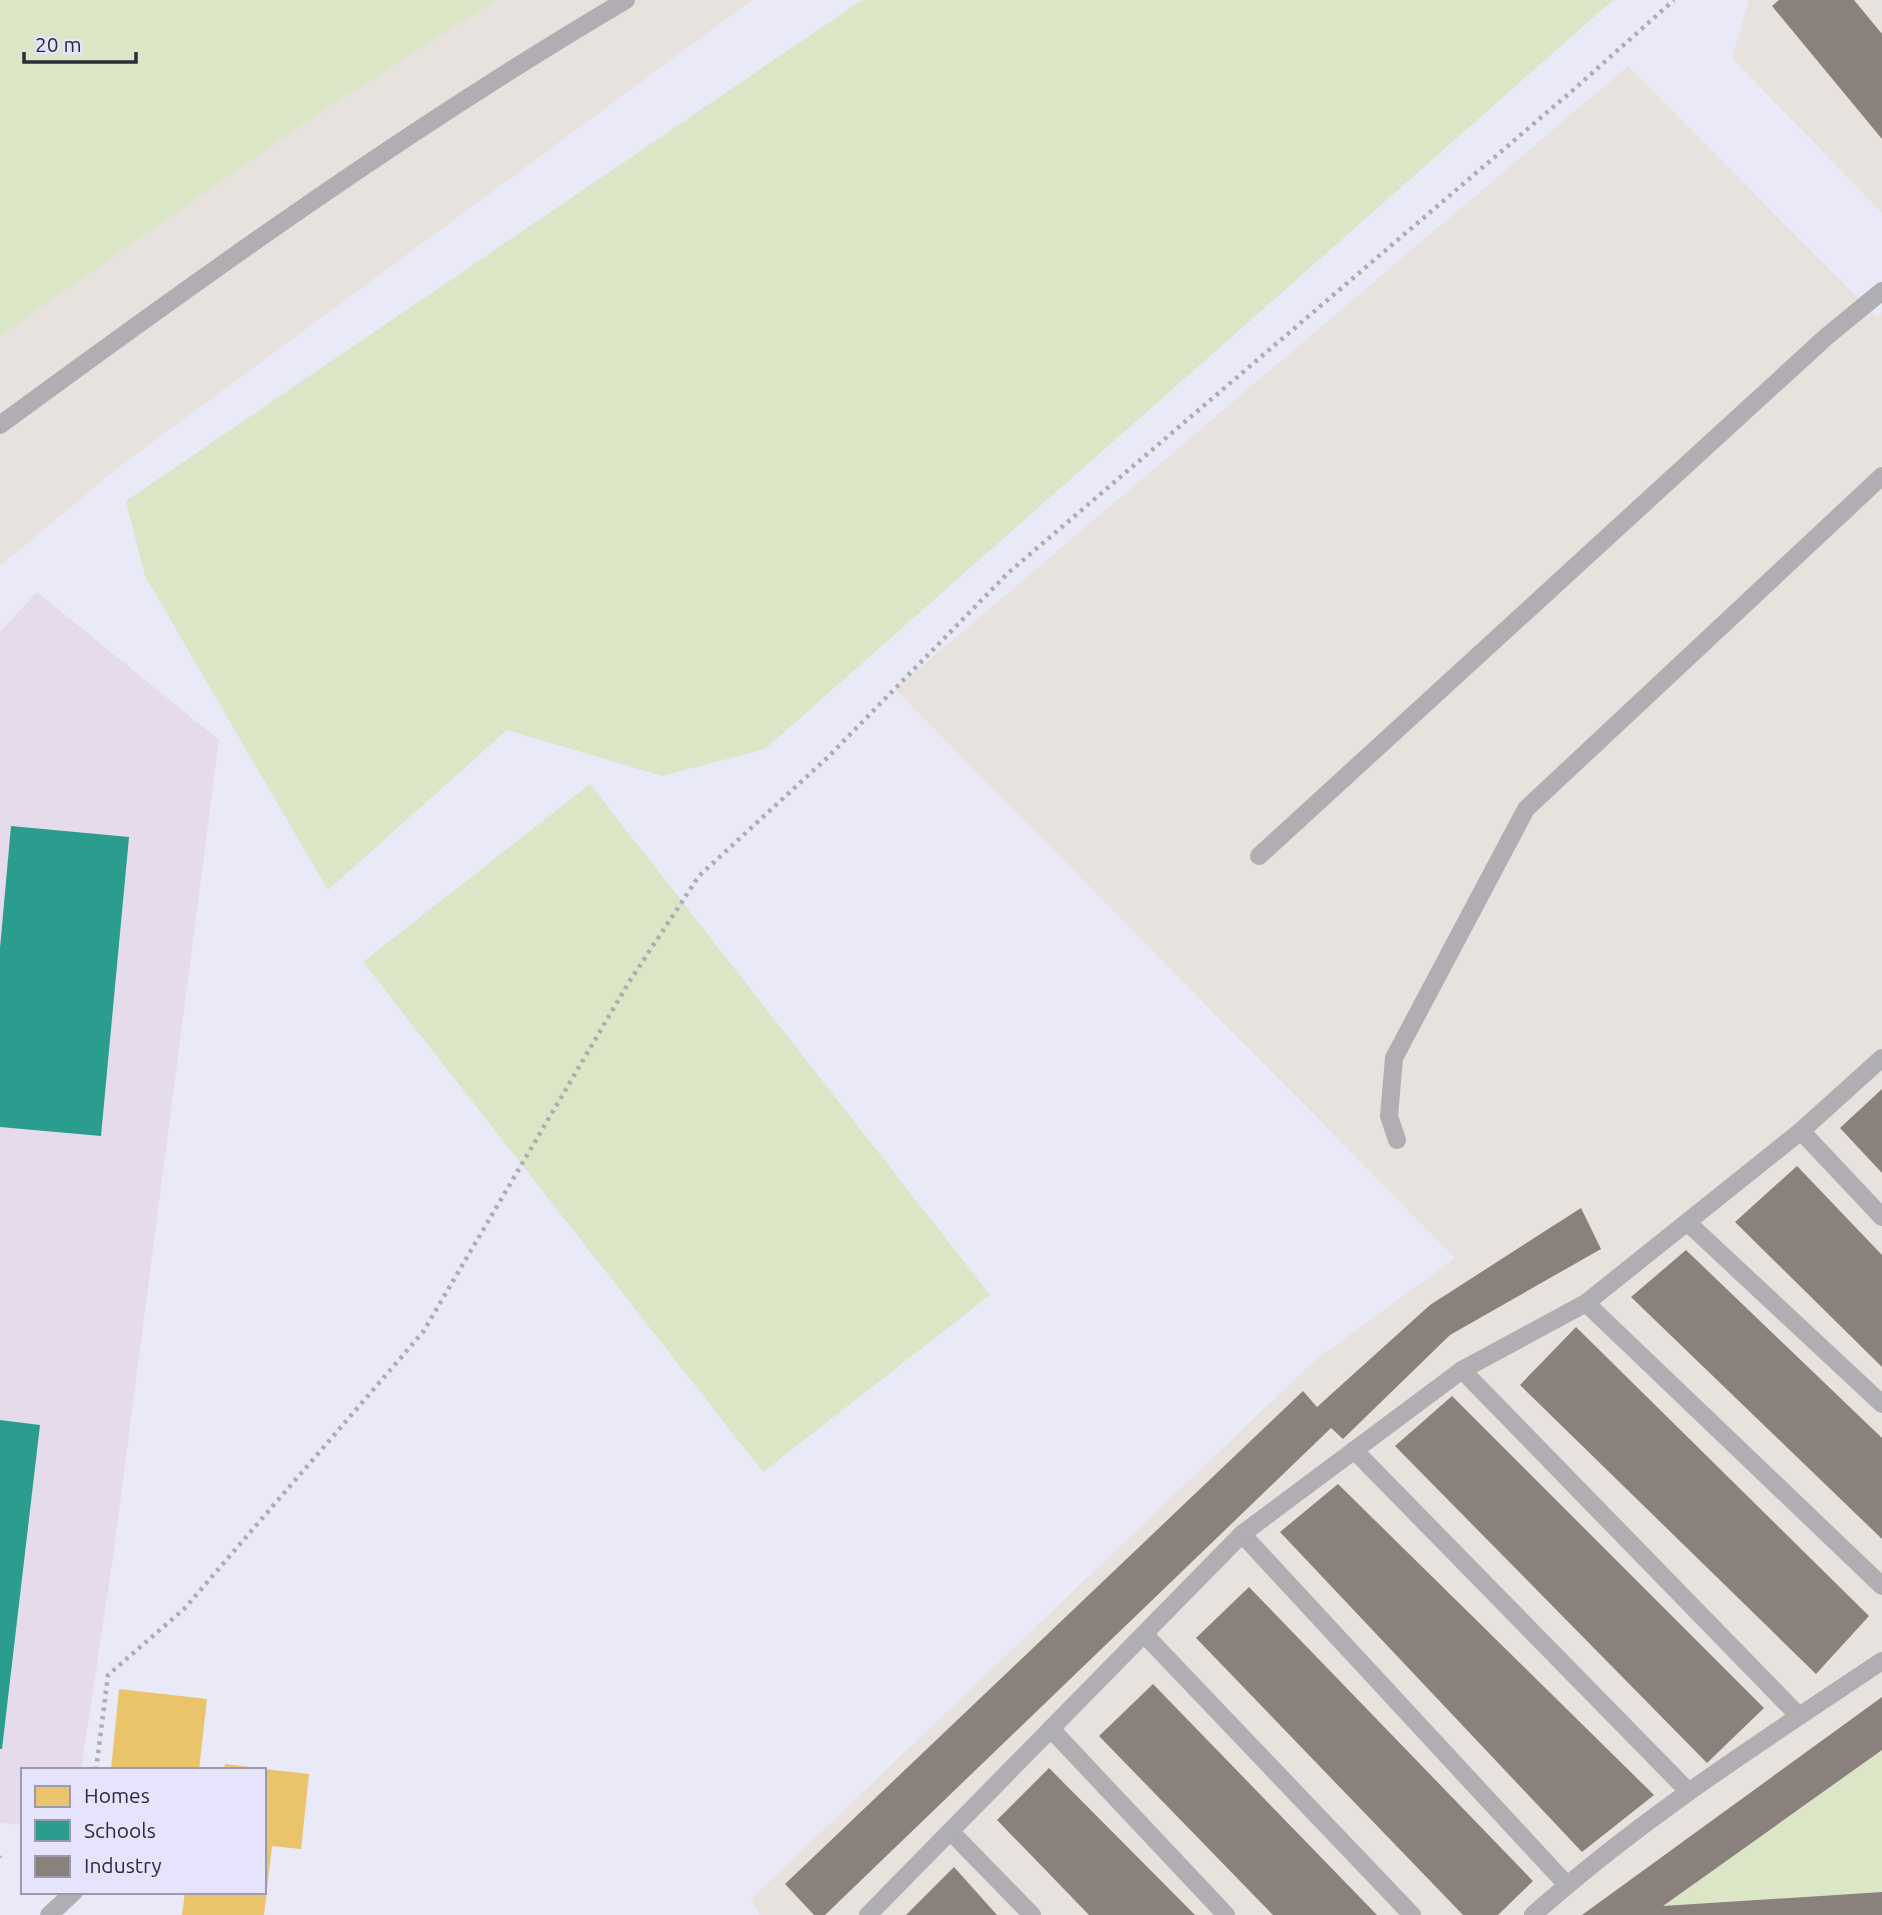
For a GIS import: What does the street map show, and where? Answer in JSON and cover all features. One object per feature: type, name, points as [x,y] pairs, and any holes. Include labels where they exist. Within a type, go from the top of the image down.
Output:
[{"type":"lane","points":[[0,425],[176,296],[512,67],[626,0]]},
{"type":"lane","points":[[1259,856],[1826,337],[1882,291]]},
{"type":"lane","points":[[1396,1140],[1389,1116],[1394,1058],[1526,809],[1882,476]]},
{"type":"lane","points":[[868,1915],[1242,1534],[1462,1370],[1586,1303],[1801,1131],[1882,1058]]},
{"type":"lane","points":[[1801,1131],[1882,1217]]},
{"type":"lane","points":[[1688,1223],[1882,1404]]},
{"type":"lane","points":[[1586,1303],[1882,1586]]},
{"type":"lane","points":[[1462,1370],[1799,1716]]},
{"type":"lane","points":[[1354,1450],[1688,1791]]},
{"type":"lane","points":[[1242,1534],[1567,1885]]},
{"type":"lane","points":[[1144,1634],[1412,1915]]},
{"type":"lane","points":[[1533,1915],[1567,1885],[1688,1791],[1882,1661]]},
{"type":"lane","points":[[1051,1729],[1226,1915]]},
{"type":"lane","points":[[951,1832],[1032,1915]]},
{"type":"lane","points":[[49,1915],[72,1894]]},
{"type":"path","points":[[96,1768],[108,1675],[184,1609],[422,1332],[629,982],[699,876],[828,757],[1008,573],[1572,91],[1674,0]]},
{"type":"shaded area","points":[[496,0],[752,0],[120,466],[0,566],[0,336],[306,122]]},
{"type":"shaded area","points":[[1749,0],[1882,0],[1882,213],[1732,58]]},
{"type":"shaded area","points":[[1628,66],[1877,317],[1882,312],[1882,1750],[1665,1905],[1882,1892],[1882,1915],[759,1915],[751,1899],[1313,1362],[1455,1258],[895,689]]},
{"type":"shaded area","points":[[37,592],[219,740],[113,1557],[81,1768],[21,1768],[21,1825],[0,1823],[0,632]]},
{"type":"green space","points":[[0,0],[496,0],[306,122],[0,336]]},
{"type":"green space","points":[[862,0],[1613,0],[765,749],[662,776],[507,730],[328,890],[145,576],[126,501]]},
{"type":"green space","points":[[590,784],[990,1295],[763,1472],[363,962]]},
{"type":"green space","points":[[1882,1750],[1882,1892],[1663,1906]]},
{"type":"building: Homes","points":[[119,1689],[207,1699],[199,1768],[111,1768]]},
{"type":"building: Homes","points":[[225,1764],[259,1768],[224,1768]]},
{"type":"building: Homes","points":[[266,1769],[309,1774],[301,1849],[272,1846],[264,1915],[182,1915],[185,1894],[266,1894]]},
{"type":"building: Schools","points":[[11,826],[129,837],[101,1136],[0,1127],[0,948]]},
{"type":"building: Schools","points":[[0,1420],[40,1425],[2,1749],[0,1749]]},
{"type":"building: Industry","points":[[1779,0],[1854,0],[1882,34],[1882,139],[1772,6]]},
{"type":"building: Industry","points":[[1882,1089],[1882,1173],[1840,1128]]},
{"type":"building: Industry","points":[[1797,1166],[1882,1255],[1882,1367],[1735,1222]]},
{"type":"building: Industry","points":[[1581,1208],[1601,1249],[1450,1335],[1343,1439],[1331,1428],[825,1915],[814,1915],[785,1884],[1303,1391],[1317,1407],[1430,1305]]},
{"type":"building: Industry","points":[[1686,1250],[1882,1438],[1882,1539],[1631,1297]]},
{"type":"building: Industry","points":[[1576,1327],[1869,1616],[1816,1674],[1520,1385]]},
{"type":"building: Industry","points":[[1452,1396],[1764,1708],[1707,1763],[1395,1446]]},
{"type":"building: Industry","points":[[1338,1484],[1654,1795],[1582,1852],[1280,1532]]},
{"type":"building: Industry","points":[[1249,1587],[1533,1881],[1498,1915],[1463,1915],[1196,1638]]},
{"type":"building: Industry","points":[[1153,1684],[1377,1915],[1273,1915],[1099,1736]]},
{"type":"building: Industry","points":[[1882,1697],[1882,1750],[1663,1906],[1882,1892],[1882,1915],[1582,1915]]},
{"type":"building: Industry","points":[[1049,1768],[1195,1915],[1089,1915],[997,1820]]},
{"type":"building: Industry","points":[[954,1867],[997,1915],[906,1915]]}]
